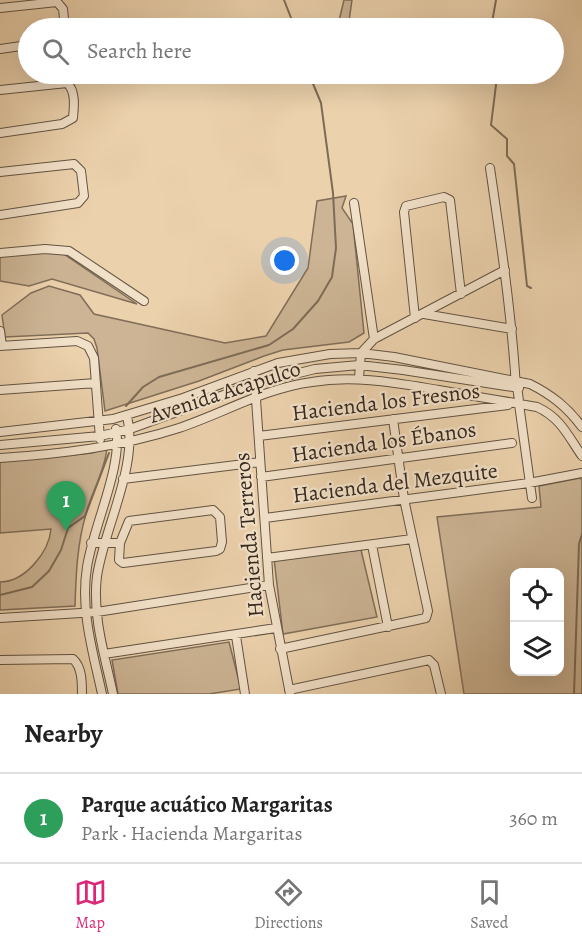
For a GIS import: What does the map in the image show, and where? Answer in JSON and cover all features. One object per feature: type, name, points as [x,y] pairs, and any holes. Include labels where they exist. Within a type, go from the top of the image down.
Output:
[{"type":"street","points":[[0,8],[57,2],[63,9],[64,18]]},
{"type":"street","points":[[0,49],[18,46]]},
{"type":"street","points":[[0,90],[58,84]]},
{"type":"street","points":[[0,133],[62,124],[73,118],[73,91],[69,84]]},
{"type":"street","points":[[0,172],[74,164],[81,171],[84,196],[78,204],[0,215]]},
{"type":"street","points":[[490,168],[505,270],[515,380],[519,388],[519,404],[532,498]]},
{"type":"street","points":[[415,318],[406,206],[444,197],[450,200],[461,294]]},
{"type":"street","points":[[354,203],[374,339]]},
{"type":"street","points":[[0,254],[45,249],[69,251],[144,300]]},
{"type":"street","points":[[359,378],[361,353],[374,339],[505,270]]},
{"type":"street","points":[[424,314],[512,329]]},
{"type":"street","points":[[0,331],[1,346],[77,341],[88,346],[94,358],[101,448]]},
{"type":"street","name":"Avenida Acapulco","points":[[0,432],[99,422],[127,416],[254,371],[300,358],[361,353],[394,357],[530,384],[550,394],[571,412],[582,427]]},
{"type":"street","name":"Avenida Acapulco","points":[[0,445],[100,436],[130,429],[254,384],[315,369],[359,365],[519,388]]},
{"type":"street","name":"Hacienda Terreros","points":[[254,371],[269,585],[289,692]]},
{"type":"street","name":"Avenida Acapulco","points":[[0,459],[118,445],[180,428],[288,386],[359,378],[395,382],[537,407],[556,418],[565,427],[582,456]]},
{"type":"street","points":[[0,390],[96,383]]},
{"type":"street","name":"Hacienda los Fresnos","points":[[259,436],[519,404]]},
{"type":"street","points":[[113,694],[97,612],[97,580],[104,543],[123,479],[131,442],[127,416]]},
{"type":"street","points":[[102,694],[85,613],[86,570],[91,543],[115,463],[118,445],[113,419]]},
{"type":"street","points":[[280,649],[426,618],[428,611],[404,499],[393,419]]},
{"type":"street","name":"Hacienda los Ébanos","points":[[261,477],[512,443]]},
{"type":"street","points":[[123,479],[260,462]]},
{"type":"street","name":"Hacienda del Mezquite","points":[[265,518],[530,483],[582,473]]},
{"type":"street","points":[[213,510],[220,517],[222,542],[220,549],[216,551],[123,563],[118,558],[120,543],[126,525],[131,520],[213,510]]},
{"type":"street","points":[[267,558],[412,540]]},
{"type":"street","points":[[91,543],[120,543]]},
{"type":"street","points":[[372,545],[388,627]]},
{"type":"street","points":[[0,618],[97,612],[269,585]]},
{"type":"street","points":[[104,654],[236,636],[276,628]]},
{"type":"street","points":[[236,636],[244,694]]},
{"type":"street","points":[[0,660],[70,658],[77,663],[81,676],[82,694]]},
{"type":"street","points":[[289,692],[429,660],[434,665],[441,694]]},
{"type":"street","points":[[81,676],[98,673]]},
{"type":"shaded area","points":[[344,0],[352,0],[349,18],[340,18]]},
{"type":"shaded area","points":[[346,196],[342,208],[353,224],[364,333],[349,342],[283,350],[199,381],[105,411],[97,348],[94,339],[88,333],[5,337],[2,315],[31,293],[49,286],[80,295],[94,314],[225,343],[266,336],[308,268],[317,201]]},
{"type":"shaded area","points":[[58,250],[137,304],[52,279],[29,286],[0,281],[0,256]]},
{"type":"shaded area","points":[[107,448],[104,465],[83,525],[75,606],[0,610],[0,582],[18,577],[34,564],[46,547],[51,529],[0,533],[0,462],[92,453]]},
{"type":"shaded area","points":[[580,478],[582,480],[582,694],[464,694],[437,517],[541,507],[539,486]]},
{"type":"shaded area","points":[[361,550],[377,617],[283,634],[274,559]]},
{"type":"shaded area","points":[[229,642],[241,689],[209,694],[118,694],[112,660]]},
{"type":"waterway","points":[[284,0],[291,18]]},
{"type":"waterway","points":[[493,18],[496,0]]},
{"type":"waterway","points":[[126,406],[143,387],[159,377],[269,345],[293,329],[318,301],[332,277],[336,248],[333,193],[321,103],[313,84]]},
{"type":"waterway","points":[[496,84],[491,125],[507,139],[507,156],[514,164],[527,286],[531,288]]},
{"type":"waterway","points":[[0,595],[32,587],[49,571],[61,550],[68,528],[85,516],[109,453]]},
{"type":"waterway","points":[[574,694],[579,544],[582,534]]},
{"type":"place","name":"Parque acuático Margaritas","points":[[66,531]]}]
